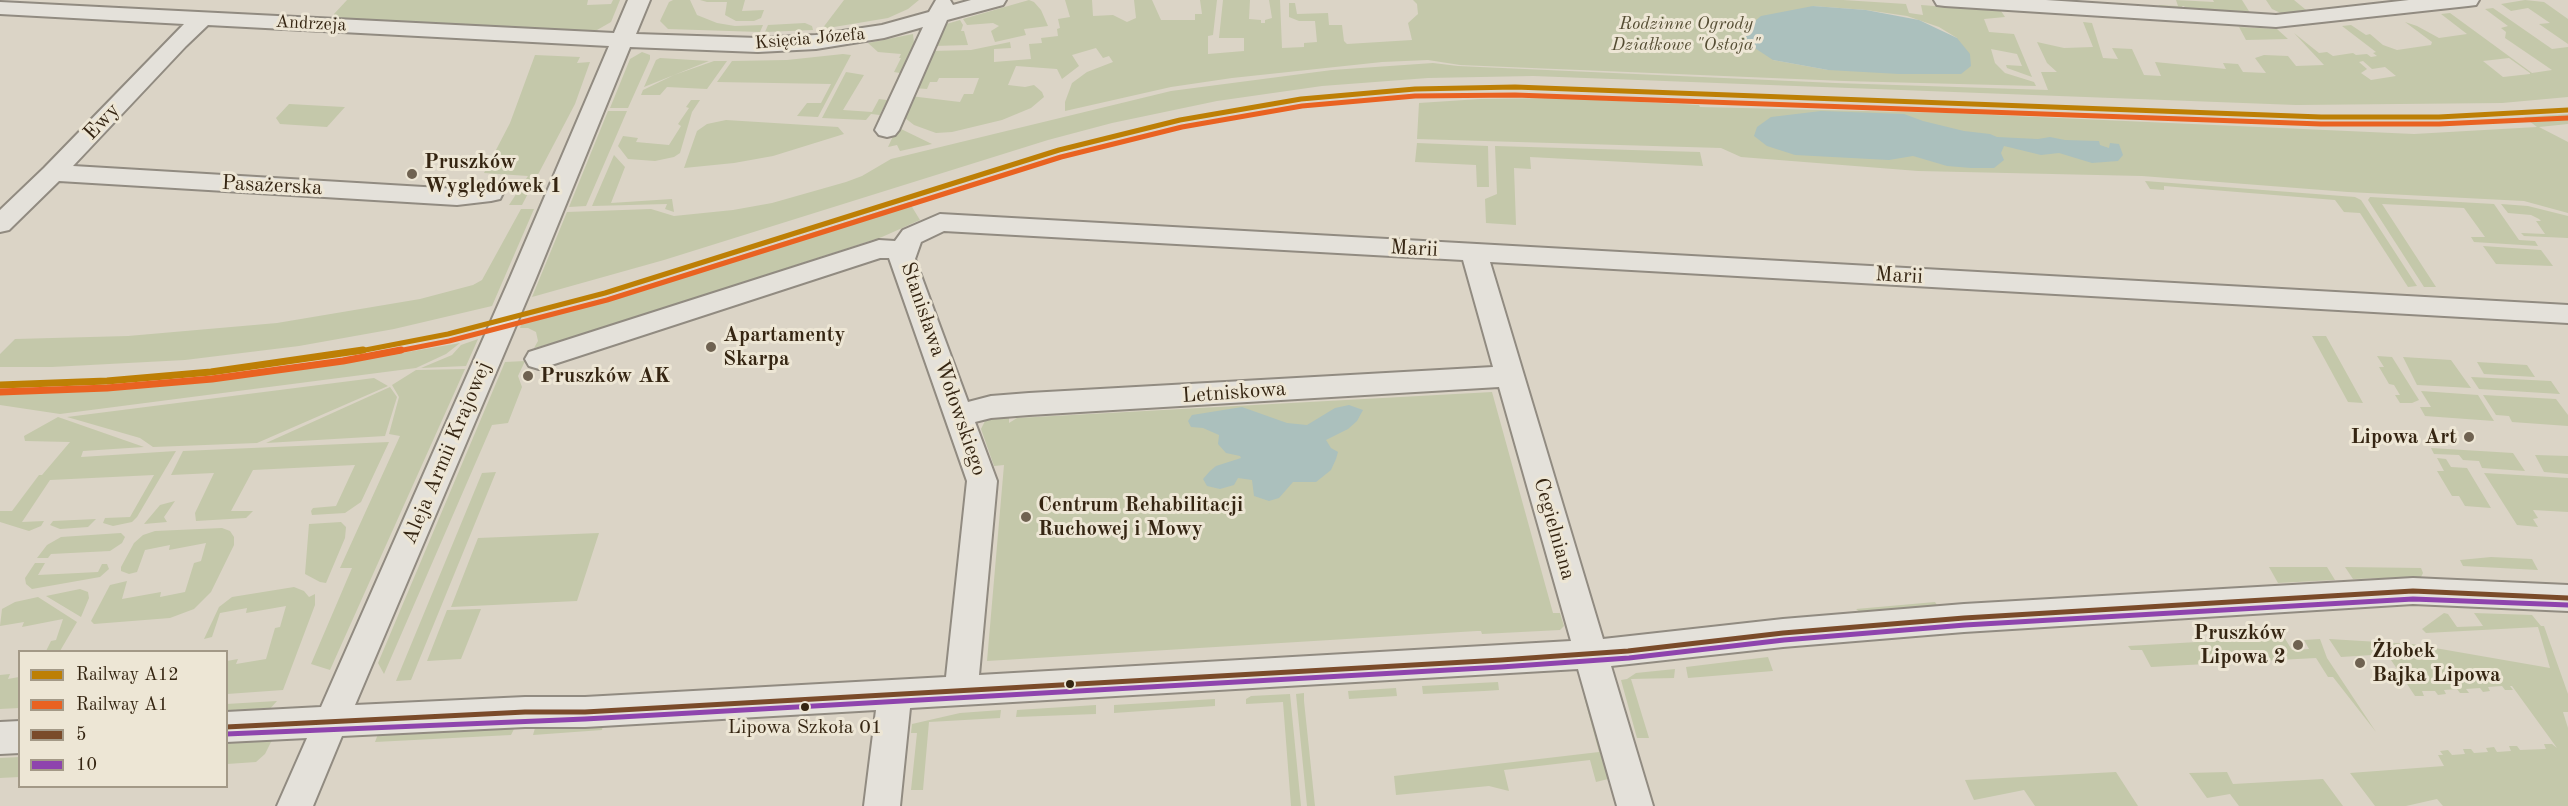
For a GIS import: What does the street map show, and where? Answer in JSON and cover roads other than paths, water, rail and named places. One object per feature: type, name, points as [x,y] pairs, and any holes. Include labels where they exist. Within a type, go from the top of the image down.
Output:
[{"type":"street","name":"Aleja Armii Krajowej","points":[[295,806],[491,353],[639,0]]},
{"type":"street","name":"Księcia Józefa","points":[[621,40],[722,45],[792,44],[873,33],[940,9],[995,0]]},
{"type":"street","points":[[1945,0],[2276,21],[2468,0]]},
{"type":"street","points":[[2259,0],[2276,21]]},
{"type":"street","name":"Andrzeja","points":[[0,8],[74,6],[202,19],[621,40]]},
{"type":"street","points":[[887,130],[930,37],[940,9]]},
{"type":"street","name":"Ewy","points":[[0,224],[52,173],[177,41],[202,19]]},
{"type":"street","name":"Pasażerska","points":[[52,173],[457,196],[492,193]]},
{"type":"street","name":"Marii","points":[[904,250],[912,236],[919,231],[949,221],[1474,253],[2568,314]]},
{"type":"street","name":"Stanisława Wołowskiego","points":[[539,359],[879,249],[904,250],[903,262],[982,482],[961,690]]},
{"type":"street","name":"Cegielniana","points":[[1474,253],[1635,806]]},
{"type":"street","name":"Letniskowa","points":[[959,415],[986,408],[1029,404],[1510,376]]},
{"type":"street","points":[[228,727],[525,712],[585,712],[1591,654],[1783,633],[1958,618],[2306,597],[2445,591],[2568,598]]},
{"type":"street","points":[[882,806],[895,694]]},
{"type":"street","points":[[0,738],[18,736]]},
{"type":"rail line","name":"A12","points":[[0,385],[107,381],[211,372],[342,354],[448,334],[605,293],[1059,150],[1180,120],[1301,99],[1415,89],[1515,87],[2321,117],[2439,117],[2568,110]]},
{"type":"rail line","name":"A1","points":[[0,392],[107,388],[212,379],[343,361],[449,341],[607,300],[1061,157],[1182,127],[1302,106],[1415,96],[1515,95],[2321,124],[2439,124],[2568,118]]},
{"type":"place","name":"Pruszków Wyględówek 1","points":[[412,174]]},
{"type":"place","name":"Apartamenty Skarpa","points":[[711,347]]},
{"type":"place","name":"Pruszków AK","points":[[528,376]]},
{"type":"place","name":"Lipowa Art","points":[[2469,437]]},
{"type":"place","name":"Centrum Rehabilitacji Ruchowej i Mowy","points":[[1026,517]]},
{"type":"place","name":"Pruszków Lipowa 2","points":[[2298,645]]},
{"type":"place","name":"Żłobek Bajka Lipowa","points":[[2360,663]]},
{"type":"place","name":"Lipowa Szkoła 01","points":[[805,707]]},
{"type":"park label","name":"Rodzinne Ogrody Działkowe \"Ostoja\"","points":[[1686,34]]}]
